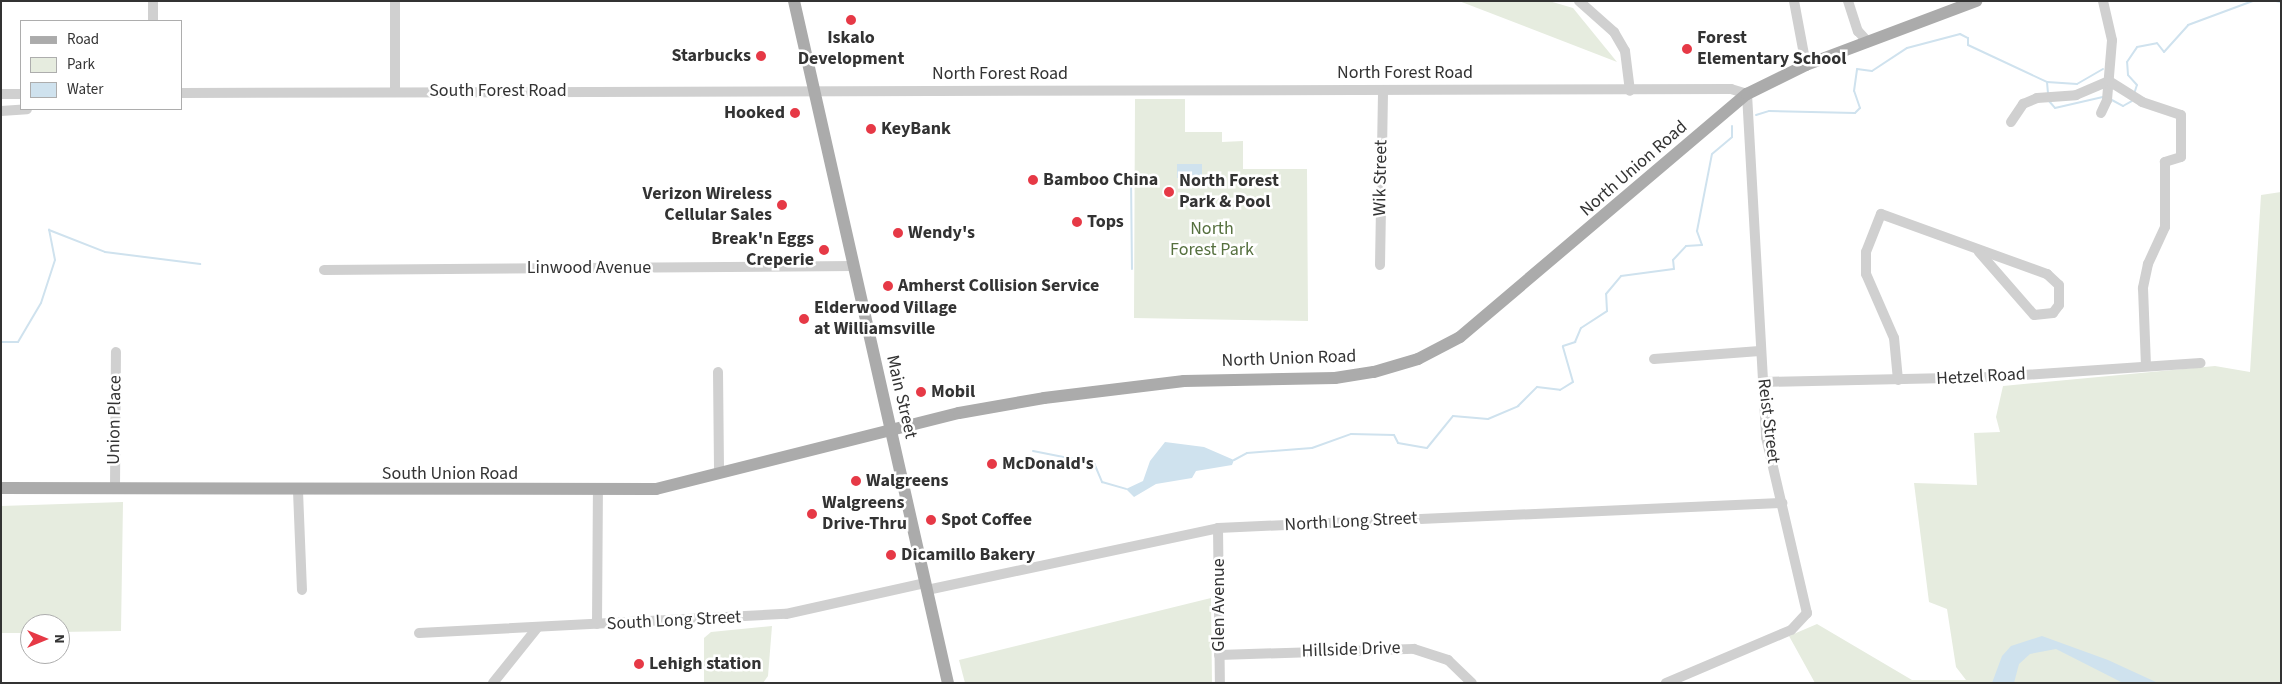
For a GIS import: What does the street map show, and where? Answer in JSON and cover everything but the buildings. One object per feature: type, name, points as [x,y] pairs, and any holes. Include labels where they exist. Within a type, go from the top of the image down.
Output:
[{"type":"main road","name":"Main Street","points":[[794,1],[948,683]]},
{"type":"main road","points":[[1747,94],[1806,65],[1868,42],[1959,4],[1976,1]]},
{"type":"main road","name":"North Union Road","points":[[891,430],[972,411],[1131,385],[1335,378],[1418,359],[1460,337],[1747,94]]},
{"type":"main road","name":"South Union Road","points":[[1,488],[298,491],[598,491],[656,489],[891,430]]},
{"type":"street","points":[[154,1],[154,20]]},
{"type":"street","points":[[395,1],[395,91]]},
{"type":"street","points":[[1579,1],[1614,32],[1625,51],[1630,91]]},
{"type":"street","points":[[1794,1],[1806,65]]},
{"type":"street","points":[[1848,1],[1858,31],[1868,42]]},
{"type":"street","points":[[2101,113],[2109,80],[2112,40],[2103,1]]},
{"type":"street","points":[[2011,122],[2024,104],[2037,98],[2076,95],[2109,80]]},
{"type":"street","points":[[2109,80],[2142,102],[2181,115],[2181,157],[2165,162],[2164,227],[2148,264],[2143,288],[2146,366]]},
{"type":"street","name":"North Forest Road","points":[[815,92],[1630,91],[1731,89],[1747,94]]},
{"type":"street","name":"Wik Street","points":[[1380,265],[1383,90]]},
{"type":"street","name":"South Forest Road","points":[[182,93],[395,91],[815,92]]},
{"type":"street","points":[[1,94],[20,94]]},
{"type":"street","name":"Reist Street","points":[[1666,683],[1805,620],[1807,601],[1766,437],[1747,94]]},
{"type":"street","points":[[1,111],[20,110]]},
{"type":"street","points":[[1898,380],[1894,338],[1866,274],[1866,252],[1881,214],[1979,252],[2055,278],[2059,305],[2053,313],[2034,315],[1979,252]]},
{"type":"street","name":"Linwood Avenue","points":[[324,270],[854,266]]},
{"type":"street","name":"Union Place","points":[[115,488],[116,352]]},
{"type":"street","points":[[1654,359],[1760,352]]},
{"type":"street","name":"Hetzel Road","points":[[1762,382],[1898,380],[2200,363]]},
{"type":"street","points":[[718,372],[719,473]]},
{"type":"street","points":[[298,491],[302,590]]},
{"type":"street","points":[[597,624],[598,491]]},
{"type":"street","name":"North Long Street","points":[[926,586],[1218,528],[1782,503]]},
{"type":"street","name":"Glen Avenue","points":[[1218,528],[1220,683]]},
{"type":"street","name":"South Long Street","points":[[419,633],[786,614],[926,586]]},
{"type":"street","points":[[493,683],[537,628]]},
{"type":"street","name":"Hillside Drive","points":[[1219,655],[1414,649],[1448,660],[1472,683]]},
{"type":"green space","points":[[1459,1],[1549,1],[1573,8],[1617,62]]},
{"type":"green space","name":"North Forest Park","points":[[1135,99],[1185,99],[1185,132],[1222,132],[1222,142],[1243,141],[1243,169],[1307,169],[1308,321],[1134,318]]},
{"type":"green space","points":[[2281,192],[2281,683],[1815,683],[1789,636],[1817,624],[1912,680],[1966,680],[1956,667],[1947,609],[1929,602],[1914,483],[1977,485],[1974,433],[2000,432],[1996,417],[2003,386],[2215,366],[2250,372],[2261,195]]},
{"type":"green space","points":[[123,502],[121,631],[70,632],[70,614],[20,614],[20,633],[1,633],[1,506]]},
{"type":"green space","points":[[1211,598],[1212,683],[965,683],[959,660]]},
{"type":"green space","points":[[772,626],[768,676],[763,683],[704,683],[704,638],[711,632]]},
{"type":"water","points":[[1177,164],[1202,164],[1202,186],[1194,186],[1193,178],[1177,178]]},
{"type":"water","points":[[1165,442],[1204,447],[1234,460],[1232,465],[1196,471],[1192,478],[1156,484],[1134,497],[1126,489],[1143,481],[1150,461]]},
{"type":"water","points":[[2042,636],[2108,660],[2158,683],[2123,683],[2056,649],[2030,654],[2019,664],[2014,683],[1992,683],[2002,656],[2011,646]]},
{"type":"waterway","points":[[2134,94],[2137,85],[2128,75],[2127,62],[2137,47],[2157,43],[2164,52],[2188,25],[2253,1]]},
{"type":"waterway","points":[[2276,1],[2281,2]]},
{"type":"waterway","points":[[1756,115],[1769,111],[1855,113],[1860,108],[1854,91],[1857,69],[1872,71],[1907,48],[1960,34],[1968,38],[1968,45],[2047,82],[2048,93]]},
{"type":"waterway","points":[[2047,82],[2077,84],[2103,69]]},
{"type":"waterway","points":[[2049,101],[2055,108],[2103,97]]},
{"type":"waterway","points":[[2110,99],[2123,106],[2132,101]]},
{"type":"waterway","points":[[1234,460],[1247,453],[1312,448],[1351,434],[1394,435],[1398,443],[1427,448],[1453,416],[1488,419],[1518,406],[1537,387],[1560,390],[1573,382],[1563,346],[1575,342],[1581,328],[1607,311],[1606,294],[1621,276],[1674,269],[1673,260],[1686,246],[1702,245],[1697,231],[1712,154],[1732,137],[1732,126]]},
{"type":"waterway","points":[[1131,177],[1132,269]]},
{"type":"waterway","points":[[1,342],[18,342],[41,303],[55,260],[49,230],[105,252],[200,264]]},
{"type":"waterway","points":[[1033,451],[1094,463],[1102,482],[1126,489]]},
{"type":"place","name":"Iskalo Development","points":[[851,20]]},
{"type":"place","name":"Forest Elementary School","points":[[1687,49]]},
{"type":"place","name":"Starbucks","points":[[761,56]]},
{"type":"place","name":"Hooked","points":[[795,113]]},
{"type":"place","name":"KeyBank","points":[[871,129]]},
{"type":"place","name":"Bamboo China","points":[[1033,180]]},
{"type":"place","name":"North Forest Park & Pool","points":[[1169,192]]},
{"type":"place","name":"Verizon Wireless Cellular Sales","points":[[782,205]]},
{"type":"place","name":"Tops","points":[[1077,222]]},
{"type":"place","name":"Wendy's","points":[[898,233]]},
{"type":"place","name":"Break'n Eggs Creperie","points":[[824,250]]},
{"type":"place","name":"Amherst Collision Service","points":[[888,286]]},
{"type":"place","name":"Elderwood Village at Williamsville","points":[[804,319]]},
{"type":"place","name":"Mobil","points":[[921,392]]},
{"type":"place","name":"McDonald's","points":[[992,464]]},
{"type":"place","name":"Walgreens","points":[[856,481]]},
{"type":"place","name":"Walgreens Drive-Thru","points":[[812,514]]},
{"type":"place","name":"Spot Coffee","points":[[931,520]]},
{"type":"place","name":"Dicamillo Bakery","points":[[891,555]]},
{"type":"place","name":"Lehigh station","points":[[639,664]]}]
